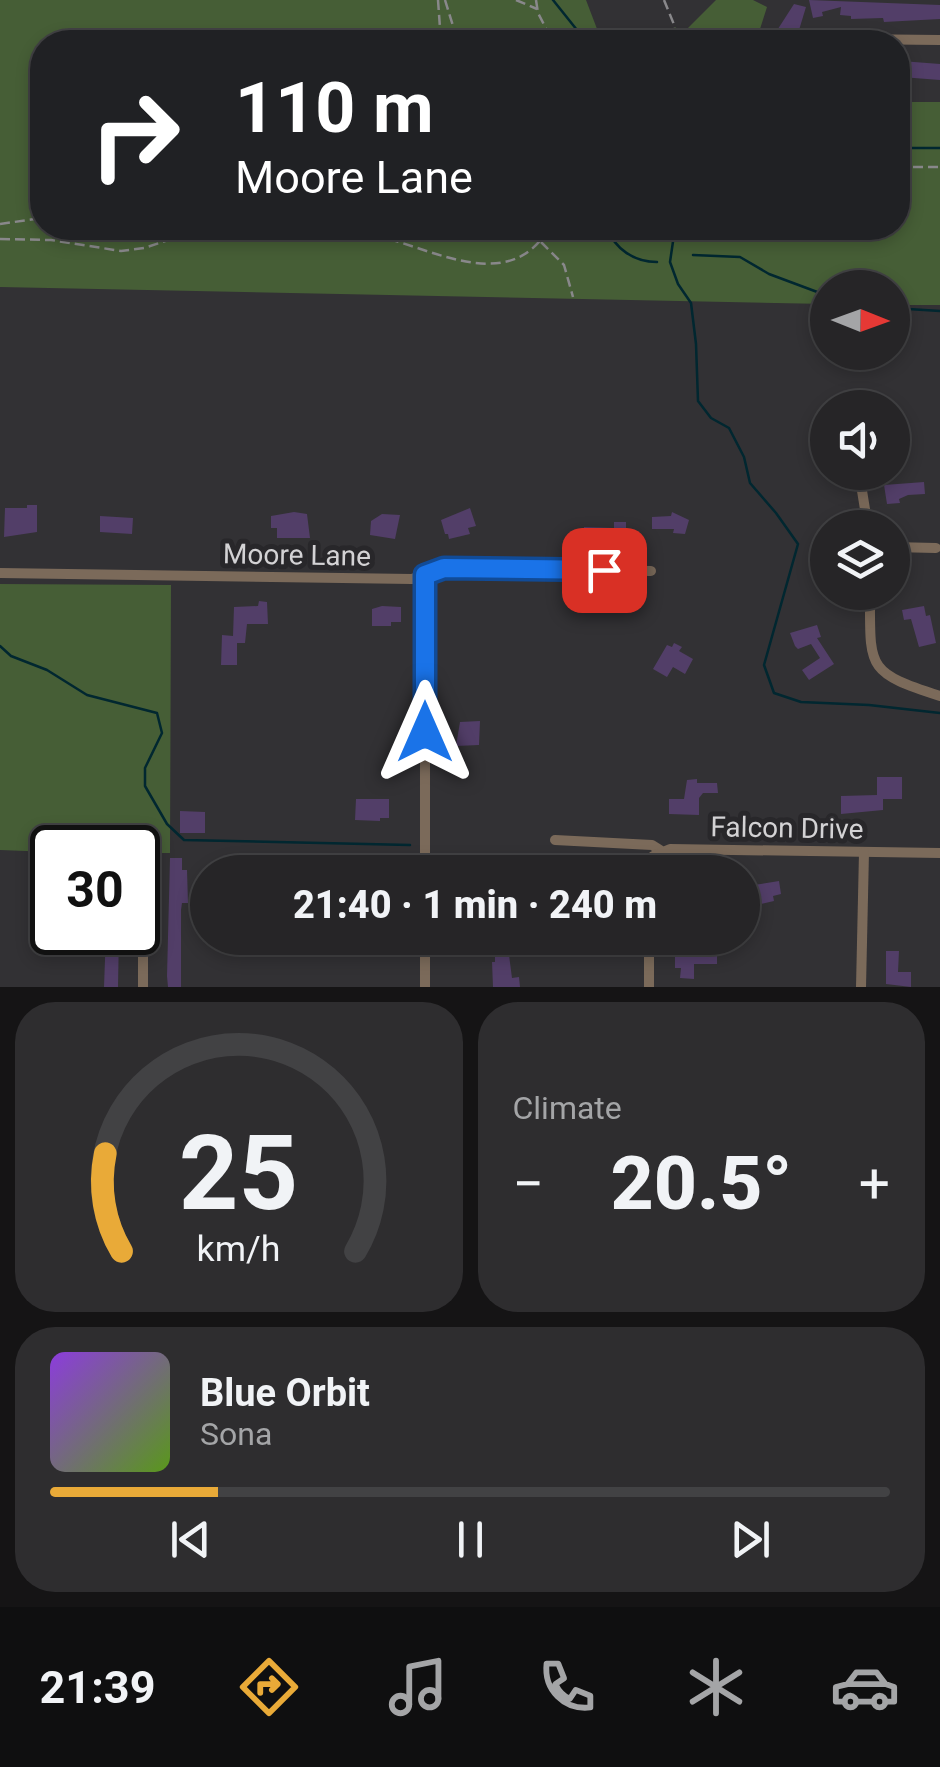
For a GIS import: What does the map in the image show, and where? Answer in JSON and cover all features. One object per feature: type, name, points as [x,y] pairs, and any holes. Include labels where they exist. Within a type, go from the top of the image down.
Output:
[{"type":"street","points":[[910,40],[940,40]]},
{"type":"street","points":[[910,548],[936,548]]},
{"type":"street","name":"Moore Lane","points":[[0,573],[412,579],[444,568],[651,571]]},
{"type":"street","points":[[425,575],[425,855]]},
{"type":"street","points":[[870,610],[870,641],[886,676],[940,696]]},
{"type":"street","name":"Falcon Drive","points":[[555,840],[652,844],[660,850],[940,853]]},
{"type":"street","points":[[654,855],[660,850]]},
{"type":"street","points":[[861,987],[864,852]]},
{"type":"street","points":[[143,955],[143,987]]},
{"type":"street","points":[[425,955],[425,987]]},
{"type":"street","points":[[649,955],[649,987]]},
{"type":"path","points":[[438,0],[441,30]]},
{"type":"path","points":[[446,0],[455,30]]},
{"type":"path","points":[[516,0],[537,9]]},
{"type":"path","points":[[536,0],[547,30]]},
{"type":"path","points":[[664,0],[675,30]]},
{"type":"path","points":[[910,166],[940,167]]},
{"type":"path","points":[[0,224],[30,220]]},
{"type":"path","points":[[0,239],[121,250],[168,240]]},
{"type":"path","points":[[392,240],[476,264],[508,260],[540,240],[564,265],[574,297]]},
{"type":"green space","points":[[0,0],[586,0],[597,30],[30,30],[30,240],[910,240],[910,102],[940,102],[940,305],[910,305],[910,270],[810,270],[810,304],[0,287]]},
{"type":"green space","points":[[716,0],[753,0],[767,7],[760,30],[686,30]]},
{"type":"green space","points":[[0,584],[171,585],[170,853],[160,853],[160,825],[30,825],[30,851],[0,850]]},
{"type":"building","points":[[809,0],[940,5],[940,19],[851,19],[840,15],[841,7],[813,18]]},
{"type":"building","points":[[794,4],[806,7],[799,30],[777,30]]},
{"type":"building","points":[[910,62],[940,64],[940,80],[910,78]]},
{"type":"building","points":[[924,482],[925,494],[908,495],[899,499],[900,503],[887,504],[885,490],[910,490],[910,483]]},
{"type":"building","points":[[37,505],[37,532],[4,537],[5,508]]},
{"type":"building","points":[[470,508],[476,526],[468,528],[470,534],[449,539],[441,520]]},
{"type":"building","points":[[672,512],[689,520],[685,534],[673,533],[674,529],[652,529],[652,517],[671,516]]},
{"type":"building","points":[[307,514],[310,538],[277,538],[277,528],[271,528],[271,516]]},
{"type":"building","points":[[382,514],[400,515],[395,539],[370,535],[371,521]]},
{"type":"building","points":[[100,516],[133,518],[132,534],[100,532]]},
{"type":"building","points":[[614,522],[626,522],[626,541],[611,541],[611,545],[584,542],[584,527],[614,528]]},
{"type":"building","points":[[259,601],[267,602],[268,624],[247,624],[245,643],[237,643],[237,665],[221,665],[222,635],[233,636],[234,607],[258,606]]},
{"type":"building","points":[[924,606],[936,643],[919,647],[911,619],[904,620],[902,610]]},
{"type":"building","points":[[401,607],[401,622],[372,626],[372,609]]},
{"type":"building","points":[[817,625],[821,637],[817,638],[834,664],[809,680],[802,670],[820,658],[811,644],[798,649],[790,633]]},
{"type":"building","points":[[674,643],[693,659],[685,674],[673,667],[667,677],[653,669],[667,645],[672,647]]},
{"type":"building","points":[[480,721],[479,745],[456,746],[460,722]]},
{"type":"building","points":[[877,777],[902,777],[902,799],[883,799],[883,810],[841,814],[841,796],[877,795]]},
{"type":"building","points":[[697,779],[697,783],[717,783],[718,793],[703,793],[699,798],[699,815],[669,814],[669,799],[684,799],[687,780]]},
{"type":"building","points":[[356,799],[389,799],[389,818],[355,820]]},
{"type":"building","points":[[180,811],[205,812],[205,833],[180,833]]},
{"type":"building","points":[[170,858],[182,858],[182,870],[187,870],[188,903],[182,903],[181,910],[181,987],[168,987],[167,976]]},
{"type":"building","points":[[779,881],[781,894],[773,896],[774,901],[761,904],[760,884]]},
{"type":"building","points":[[886,951],[899,951],[898,972],[911,972],[911,987],[886,984]]},
{"type":"building","points":[[105,955],[119,955],[118,987],[104,987]]},
{"type":"building","points":[[509,955],[512,978],[519,977],[520,987],[493,987],[495,956]]},
{"type":"building","points":[[675,955],[717,955],[717,964],[694,964],[694,979],[680,978],[681,968],[675,968]]},
{"type":"waterway","points":[[553,0],[577,30]]},
{"type":"waterway","points":[[910,148],[940,148]]},
{"type":"waterway","points":[[614,240],[626,253],[657,262]]},
{"type":"waterway","points":[[673,240],[670,262],[691,303],[698,401],[711,418],[729,428],[744,457],[750,483],[798,544],[764,665],[774,693],[801,702],[940,713]]},
{"type":"waterway","points":[[693,255],[740,257],[769,274],[810,289]]},
{"type":"waterway","points":[[910,309],[940,311]]},
{"type":"waterway","points":[[0,646],[11,656],[47,670],[87,695],[157,713],[162,733],[145,768],[145,786],[167,824],[184,840],[410,845]]},
{"type":"route","points":[[425,732],[425,575],[444,568],[604,570]]}]
